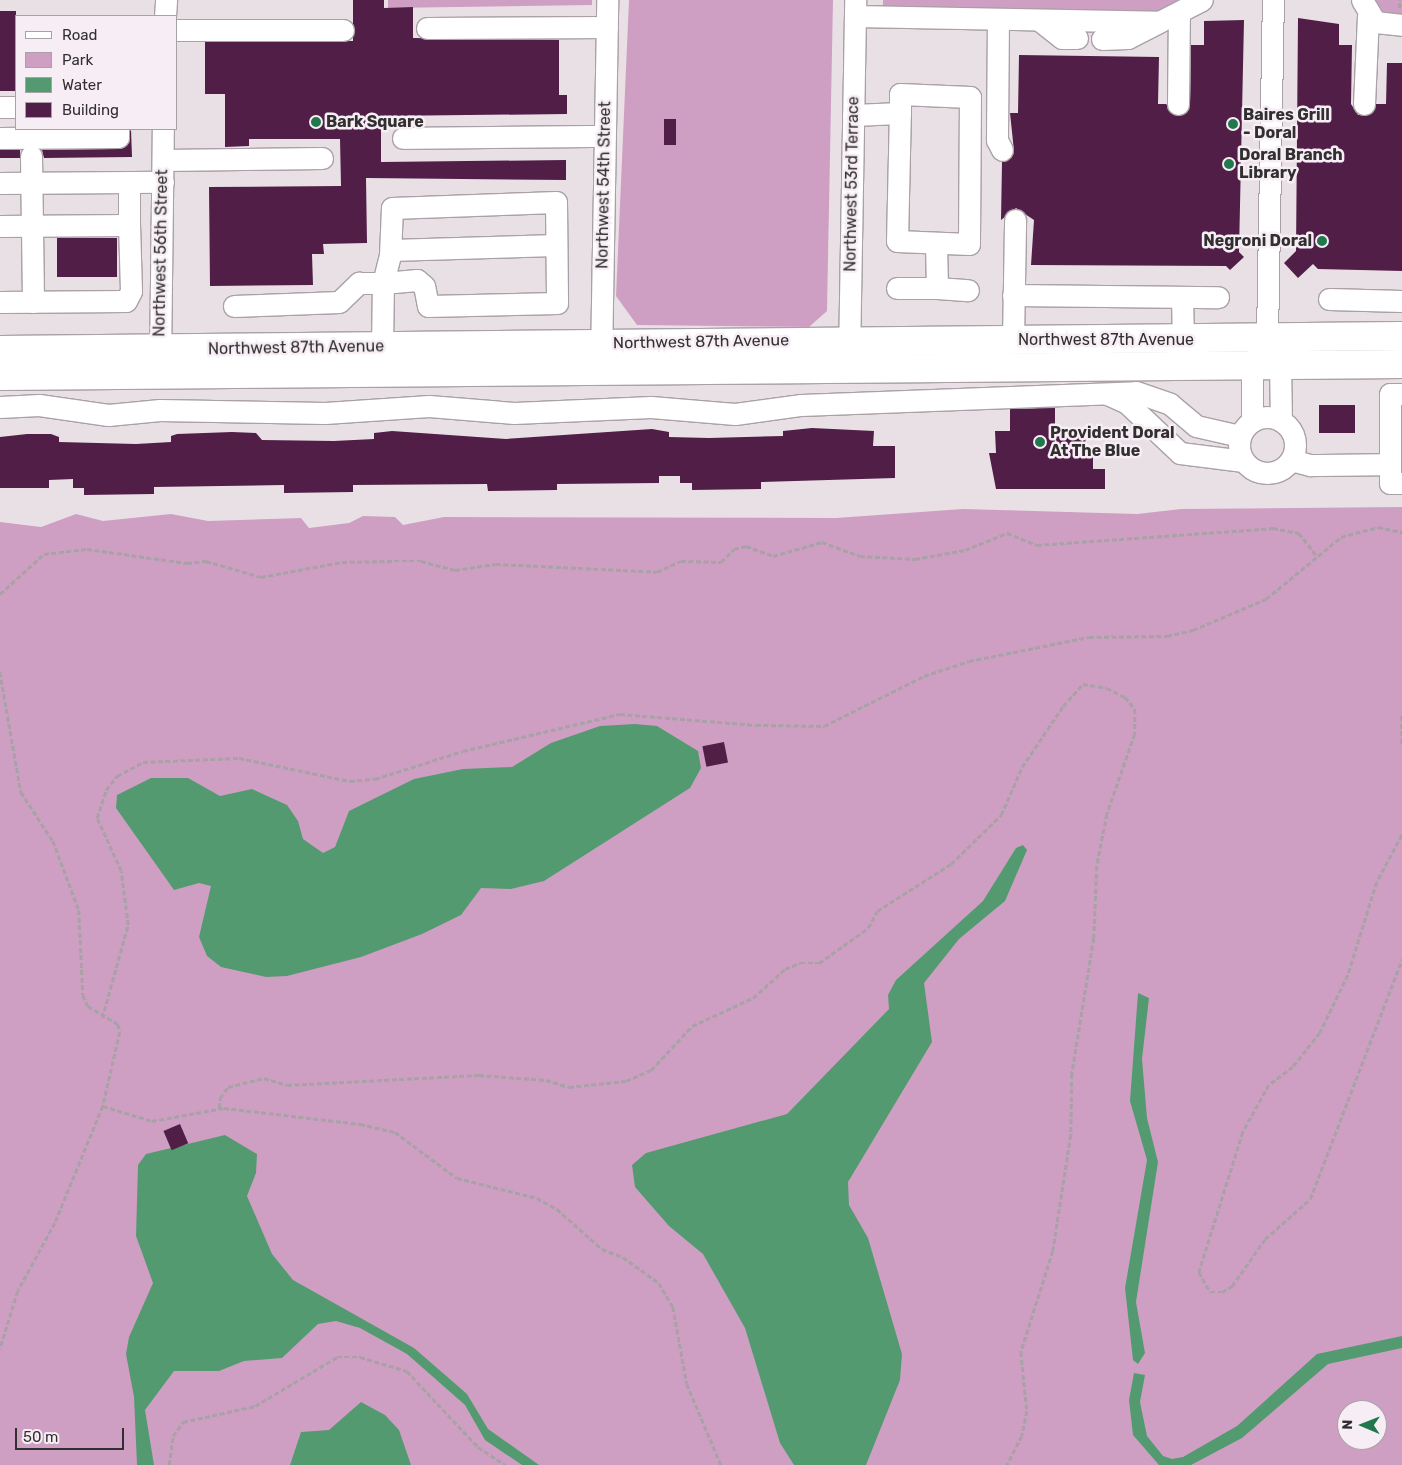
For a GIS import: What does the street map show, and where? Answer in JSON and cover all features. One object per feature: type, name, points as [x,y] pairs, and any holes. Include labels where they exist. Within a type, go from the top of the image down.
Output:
[{"type":"main road","name":"Northwest 87th Avenue","points":[[0,376],[382,347],[849,340],[1183,340],[1402,336]]},
{"type":"main road","name":"Northwest 87th Avenue","points":[[0,350],[160,364],[601,370],[1402,364]]},
{"type":"street","points":[[166,0],[166,15]]},
{"type":"street","name":"Northwest 54th Street","points":[[601,370],[607,0]]},
{"type":"street","points":[[1102,39],[1128,38],[1202,0]]},
{"type":"street","points":[[1107,394],[1141,415],[1180,453],[1243,461],[1266,474],[1276,472],[1291,460],[1295,442],[1281,420],[1280,364],[1267,337],[1273,0]]},
{"type":"street","points":[[855,8],[998,19],[1039,20],[1174,13]]},
{"type":"street","name":"Northwest 53rd Terrace","points":[[849,367],[855,8]]},
{"type":"street","points":[[1365,8],[1384,25],[1402,25]]},
{"type":"street","points":[[1364,104],[1365,8]]},
{"type":"street","points":[[1174,13],[1178,104]]},
{"type":"street","points":[[998,19],[997,140],[1002,150]]},
{"type":"street","points":[[1039,20],[1062,38],[1078,38]]},
{"type":"street","points":[[427,28],[606,28]]},
{"type":"street","points":[[178,30],[343,30]]},
{"type":"street","points":[[900,94],[970,97],[969,244],[897,241],[900,113],[900,94]]},
{"type":"street","points":[[0,108],[15,108]]},
{"type":"street","points":[[853,115],[900,113]]},
{"type":"street","points":[[0,138],[118,137],[118,130]]},
{"type":"street","name":"Northwest 56th Street","points":[[160,364],[163,130]]},
{"type":"street","points":[[403,138],[604,136]]},
{"type":"street","points":[[31,156],[33,302]]},
{"type":"street","points":[[163,160],[322,158]]},
{"type":"street","points":[[0,302],[126,301],[131,290],[129,182]]},
{"type":"street","points":[[0,183],[163,182]]},
{"type":"street","points":[[234,306],[339,302],[359,283],[383,283],[417,280],[424,286],[428,306],[557,303],[556,202],[392,208],[391,250],[383,283],[382,347]]},
{"type":"street","points":[[1013,340],[1015,220]]},
{"type":"street","points":[[0,226],[129,225]]},
{"type":"street","points":[[936,243],[937,288]]},
{"type":"street","points":[[391,250],[556,245]]},
{"type":"street","points":[[897,288],[968,290]]},
{"type":"street","points":[[1014,295],[1218,297]]},
{"type":"street","points":[[1182,297],[1183,340]]},
{"type":"street","points":[[1329,299],[1402,301]]},
{"type":"street","points":[[1243,461],[1252,364],[1267,337]]},
{"type":"street","points":[[0,407],[39,404],[108,415],[160,410],[325,413],[429,406],[514,413],[651,407],[734,414],[801,405],[1107,394],[1155,397],[1196,426],[1246,428],[1281,420]]},
{"type":"street","points":[[1402,394],[1390,394],[1390,483],[1402,483]]},
{"type":"street","points":[[1141,415],[1155,397]]},
{"type":"street","points":[[1291,460],[1310,465],[1390,464]]},
{"type":"path","points":[[102,1018],[128,925],[121,871],[97,818],[106,790],[117,776],[143,762],[239,758],[350,781],[375,779],[463,751],[620,714],[756,726],[824,726],[924,676],[969,661],[1089,637],[1167,636],[1194,630],[1266,599],[1341,536],[1378,527],[1402,532]]},
{"type":"path","points":[[0,594],[44,554],[72,550],[135,552],[187,563],[206,561],[261,577],[342,562],[394,561],[421,561],[455,570],[496,564],[657,572],[681,561],[721,562],[734,549],[746,546],[772,556],[822,542],[860,556],[915,558],[965,550],[1007,533],[1037,544],[1273,528],[1298,533],[1317,556]]},
{"type":"path","points":[[0,672],[21,792],[53,841],[68,875],[79,910],[83,995],[102,1018],[118,1024],[120,1032],[103,1106],[56,1223],[18,1291],[0,1350]]},
{"type":"path","points":[[219,1108],[220,1098],[228,1087],[264,1078],[287,1085],[479,1075],[546,1080],[570,1087],[626,1081],[643,1074],[692,1026],[753,998],[785,969],[800,963],[819,963],[868,928],[877,911],[952,864],[1001,814],[1022,767],[1063,706],[1083,684],[1107,688],[1125,697],[1135,709],[1135,734],[1107,814],[1097,866],[1094,938],[1072,1074],[1071,1135],[1053,1251],[1021,1352],[1027,1411],[1022,1436],[1007,1465]]},
{"type":"path","points":[[1402,716],[1402,746]]},
{"type":"path","points":[[1402,835],[1377,882],[1348,975],[1320,1033],[1293,1067],[1269,1085],[1243,1132],[1199,1272],[1210,1292],[1222,1292],[1232,1286],[1265,1239],[1310,1199],[1319,1184],[1327,1150],[1402,959]]},
{"type":"path","points":[[103,1106],[152,1121],[219,1108],[360,1124],[395,1132],[457,1178],[537,1198],[573,1219],[602,1249],[623,1257],[659,1283],[673,1307],[687,1384],[721,1465]]},
{"type":"path","points":[[169,1465],[174,1436],[183,1422],[256,1406],[337,1357],[352,1357],[407,1371],[478,1447],[506,1465]]},
{"type":"green space","points":[[388,0],[592,0],[592,5],[388,8]]},
{"type":"green space","points":[[629,0],[833,0],[827,311],[809,327],[637,325],[616,296]]},
{"type":"green space","points":[[883,0],[1177,0],[1171,11],[883,13]]},
{"type":"green space","points":[[1368,0],[1402,0],[1402,21],[1385,21]]},
{"type":"green space","points":[[1402,507],[1402,1465],[0,1465],[0,522],[41,527],[76,514],[103,521],[171,514],[208,521],[301,518],[309,528],[349,523],[363,516],[395,517],[403,525],[444,517],[836,518],[963,509],[1137,514],[1181,509]]},
{"type":"water","points":[[635,724],[657,726],[698,751],[701,768],[690,788],[544,881],[511,889],[481,888],[461,915],[422,934],[361,957],[287,976],[266,977],[221,967],[207,956],[199,937],[211,886],[199,883],[174,890],[116,808],[117,795],[151,778],[188,778],[220,796],[252,789],[287,805],[298,821],[303,839],[323,853],[335,847],[349,811],[414,779],[463,769],[512,767],[551,743],[600,726]]},
{"type":"water","points":[[1023,845],[1027,850],[1005,901],[959,939],[924,983],[932,1042],[848,1182],[849,1205],[868,1238],[902,1354],[900,1380],[866,1465],[794,1465],[780,1443],[745,1328],[703,1254],[669,1226],[635,1187],[632,1165],[646,1153],[787,1114],[889,1009],[888,995],[896,980],[983,901],[1016,848]]},
{"type":"water","points":[[1138,993],[1149,998],[1142,1059],[1147,1118],[1158,1162],[1136,1302],[1145,1353],[1138,1364],[1133,1360],[1125,1288],[1147,1160],[1130,1101]]},
{"type":"water","points":[[225,1135],[257,1154],[256,1173],[247,1196],[272,1254],[293,1280],[414,1348],[467,1394],[488,1429],[539,1465],[522,1465],[485,1440],[465,1405],[407,1354],[360,1328],[336,1321],[318,1324],[282,1358],[244,1361],[219,1371],[174,1371],[145,1410],[154,1465],[137,1465],[134,1397],[126,1354],[129,1337],[153,1283],[136,1236],[138,1165],[146,1154]]},
{"type":"water","points":[[1402,1336],[1402,1348],[1328,1364],[1242,1438],[1191,1465],[1159,1465],[1133,1435],[1129,1400],[1134,1373],[1145,1375],[1140,1402],[1147,1436],[1163,1456],[1172,1459],[1183,1457],[1237,1426],[1317,1354]]},
{"type":"water","points":[[361,1402],[385,1415],[399,1430],[411,1465],[290,1465],[301,1432],[329,1430]]},
{"type":"building","points":[[353,0],[384,0],[384,8],[413,7],[413,38],[559,40],[559,95],[567,95],[567,114],[381,116],[381,162],[566,160],[566,180],[366,178],[367,243],[323,244],[324,254],[312,254],[313,285],[210,286],[209,187],[341,186],[340,139],[249,139],[249,146],[225,147],[225,94],[205,94],[205,42],[353,41]]},
{"type":"building","points":[[0,11],[16,11],[15,91],[0,91]]},
{"type":"building","points":[[1298,18],[1339,24],[1339,45],[1352,45],[1351,104],[1358,115],[1369,115],[1376,104],[1386,104],[1387,63],[1402,63],[1402,271],[1318,269],[1313,264],[1298,278],[1284,263],[1296,251]]},
{"type":"building","points":[[1244,20],[1239,252],[1244,257],[1230,270],[1226,266],[1031,265],[1034,220],[1016,208],[1001,220],[1002,162],[1014,151],[1010,113],[1018,113],[1019,55],[1159,57],[1158,104],[1166,104],[1178,116],[1190,105],[1191,45],[1204,45],[1204,21]]},
{"type":"building","points":[[664,119],[676,119],[676,145],[664,145]]},
{"type":"building","points":[[131,130],[132,157],[44,158],[42,150],[124,148]]},
{"type":"building","points":[[0,150],[20,150],[20,158],[0,158]]},
{"type":"building","points":[[57,238],[117,238],[117,277],[57,277]]},
{"type":"building","points":[[1319,405],[1355,405],[1355,433],[1319,433]]},
{"type":"building","name":"Provident Doral At The Blue","points":[[1055,408],[1055,430],[1085,430],[1086,457],[1093,456],[1093,469],[1105,469],[1105,489],[996,489],[989,453],[996,453],[995,431],[1010,431],[1010,409]]},
{"type":"building","points":[[812,428],[874,431],[873,446],[895,446],[895,478],[761,482],[761,489],[692,490],[692,483],[680,483],[680,476],[659,476],[659,483],[557,484],[557,490],[488,491],[487,484],[353,485],[353,492],[284,493],[284,485],[154,487],[154,494],[84,495],[84,488],[73,488],[73,479],[49,480],[49,488],[0,488],[0,437],[27,434],[51,434],[59,437],[59,442],[136,444],[171,442],[171,436],[177,434],[232,432],[256,433],[262,440],[334,441],[374,439],[374,433],[392,431],[506,439],[652,429],[669,432],[669,437],[709,438],[783,436],[783,431]]},
{"type":"building","points":[[724,742],[728,763],[706,767],[702,746]]},
{"type":"building","points":[[180,1124],[188,1143],[172,1150],[163,1131]]},
{"type":"place","name":"Bark Square","points":[[316,122]]},
{"type":"place","name":"Baires Grill - Doral","points":[[1233,124]]},
{"type":"place","name":"Doral Branch Library","points":[[1229,164]]},
{"type":"place","name":"Negroni Doral","points":[[1322,241]]},
{"type":"place","name":"Provident Doral At The Blue","points":[[1040,442]]}]
